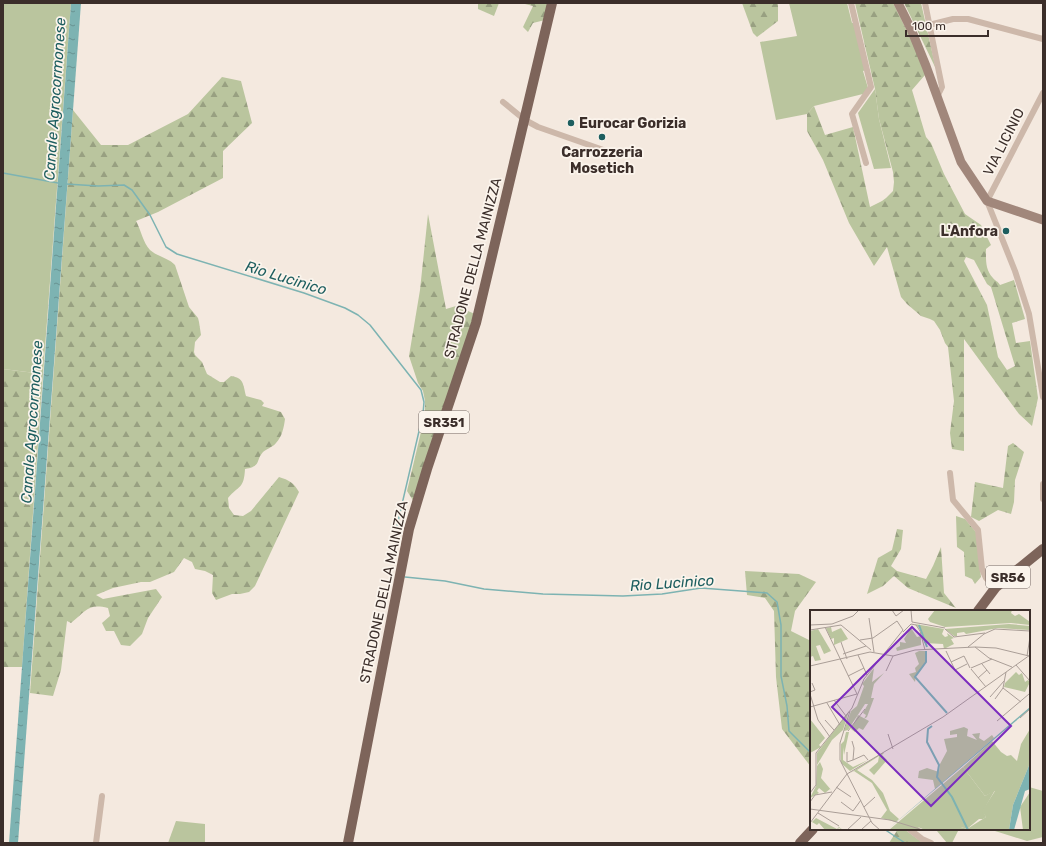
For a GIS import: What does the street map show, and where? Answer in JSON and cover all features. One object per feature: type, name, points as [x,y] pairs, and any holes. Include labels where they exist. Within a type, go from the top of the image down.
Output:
[{"type":"main road","name":"STRADONE DELLA MAINIZZA","points":[[348,843],[409,529],[427,469],[476,323],[552,3]]},
{"type":"main road","name":"SR56","points":[[979,610],[996,587],[1043,549]]},
{"type":"main road","points":[[800,843],[812,830]]},
{"type":"street","points":[[851,3],[871,87],[852,114],[866,163]]},
{"type":"street","points":[[898,3],[911,29],[961,162],[987,201],[1018,278],[1029,314],[1043,396]]},
{"type":"street","points":[[925,3],[942,87],[937,97]]},
{"type":"street","points":[[929,25],[953,19],[968,19],[1043,39]]},
{"type":"street","name":"VIA LICINIO","points":[[987,201],[1043,93]]},
{"type":"street","points":[[503,102],[525,120],[538,127],[612,153]]},
{"type":"street","points":[[987,201],[1043,220]]},
{"type":"street","points":[[1035,352],[1043,355]]},
{"type":"street","points":[[950,473],[953,500],[978,530],[982,569],[986,578],[996,587]]},
{"type":"street","points":[[1043,484],[1043,499]]},
{"type":"street","points":[[96,843],[102,796]]},
{"type":"street","points":[[910,830],[931,843]]},
{"type":"green space","points":[[3,3],[71,3],[43,374],[3,369]]},
{"type":"green space","points":[[478,3],[499,3],[494,16],[478,9]]},
{"type":"green space","points":[[521,3],[549,3],[545,20],[533,23],[528,32],[523,27],[533,6]]},
{"type":"green space","points":[[742,3],[778,3],[778,21],[757,37],[753,33]]},
{"type":"green space","points":[[789,3],[847,3],[852,23],[855,23],[866,70],[863,71],[868,88],[867,93],[814,106],[807,114],[776,120],[760,42],[797,36]]},
{"type":"green space","points":[[855,3],[893,3],[921,59],[925,75],[912,90],[926,137],[931,143],[944,174],[965,214],[981,225],[991,245],[986,249],[986,264],[990,275],[1000,285],[1014,280],[1025,319],[1012,323],[1016,343],[1030,341],[1038,398],[1032,426],[1019,414],[964,339],[964,451],[952,449],[950,433],[954,401],[948,347],[940,330],[934,321],[921,316],[901,297],[887,247],[874,266],[849,223],[823,160],[807,131],[807,114],[814,106],[825,135],[853,127],[870,207],[882,201],[893,191],[894,182],[893,172],[879,119],[875,89]],"holes":[[[966,257],[974,260],[987,284],[991,287],[1015,366],[1007,370],[998,357],[987,305],[964,261]]]},
{"type":"green space","points":[[904,3],[921,3],[936,69],[908,11]]},
{"type":"green space","points":[[222,77],[241,81],[252,123],[223,151],[223,178],[158,212],[136,221],[150,250],[175,265],[189,307],[198,318],[201,335],[195,342],[194,352],[202,362],[207,374],[220,382],[224,382],[231,376],[238,378],[242,382],[246,396],[261,400],[264,403],[262,406],[281,412],[285,419],[278,441],[263,452],[256,465],[245,469],[242,484],[228,498],[229,508],[234,515],[243,516],[251,511],[279,477],[291,482],[299,492],[255,586],[249,592],[232,594],[216,600],[212,593],[213,575],[205,571],[195,569],[192,562],[184,558],[174,572],[150,582],[141,582],[113,588],[96,595],[103,599],[156,589],[162,597],[148,618],[142,634],[130,646],[121,645],[114,631],[106,631],[102,623],[110,616],[108,608],[91,607],[71,623],[67,621],[61,670],[53,696],[30,693],[73,110],[101,145],[128,145],[188,114]]},
{"type":"green space","points":[[875,89],[879,119],[891,168],[874,169],[858,113]]},
{"type":"green space","points":[[428,214],[446,309],[456,306],[475,314],[414,502],[407,491],[425,415],[425,401],[423,391],[418,383],[409,356],[420,290]]},
{"type":"green space","points":[[3,369],[43,374],[22,667],[3,667]]},
{"type":"green space","points":[[1013,443],[1024,452],[1015,480],[1014,502],[1011,514],[998,510],[979,521],[971,517],[975,482],[1003,488],[1008,446]]},
{"type":"green space","points":[[956,516],[965,519],[976,532],[981,577],[975,584],[972,579],[965,576],[964,552],[957,547]]},
{"type":"green space","points":[[897,529],[903,530],[901,549],[891,566],[897,571],[926,579],[941,547],[944,593],[956,608],[908,588],[894,576],[883,586],[867,594],[878,558],[892,550]]},
{"type":"green space","points":[[745,571],[799,574],[816,582],[795,611],[791,631],[810,640],[810,766],[782,729],[776,677],[774,611],[765,598],[747,595]]},
{"type":"green space","points":[[1030,787],[1043,791],[1043,837],[1027,841],[988,830],[1030,830]]},
{"type":"green space","points":[[176,821],[205,824],[205,843],[168,843]]},
{"type":"green space","points":[[897,830],[905,830],[923,843],[889,843]]},
{"type":"green space","points":[[935,830],[958,830],[952,843],[947,843]]},
{"type":"water","points":[[71,3],[81,3],[18,843],[9,843]]},
{"type":"waterway","name":"Rio Lucinico","points":[[3,173],[58,183]]},
{"type":"waterway","name":"Rio Lucinico","points":[[66,184],[98,186],[124,185],[132,190],[150,215],[166,247],[177,254],[304,293],[345,308],[358,315],[370,325],[421,390],[424,402],[423,414],[396,530]]},
{"type":"waterway","name":"Rio Lucinico","points":[[405,577],[445,581],[484,589],[543,594],[623,596],[662,594],[701,588],[767,593],[777,602],[781,625],[781,676],[787,706],[789,731],[810,752]]},
{"type":"waterway","name":"Rio Lucinico","points":[[886,830],[905,843]]},
{"type":"place","name":"Eurocar Gorizia","points":[[571,123]]},
{"type":"place","name":"Carrozzeria Mosetich","points":[[602,137]]},
{"type":"place","name":"L'Anfora","points":[[1006,231]]},
{"type":"water label","name":"Canale Agrocormonese","points":[[55,99]]},
{"type":"water label","name":"Canale Agrocormonese","points":[[32,422]]}]
